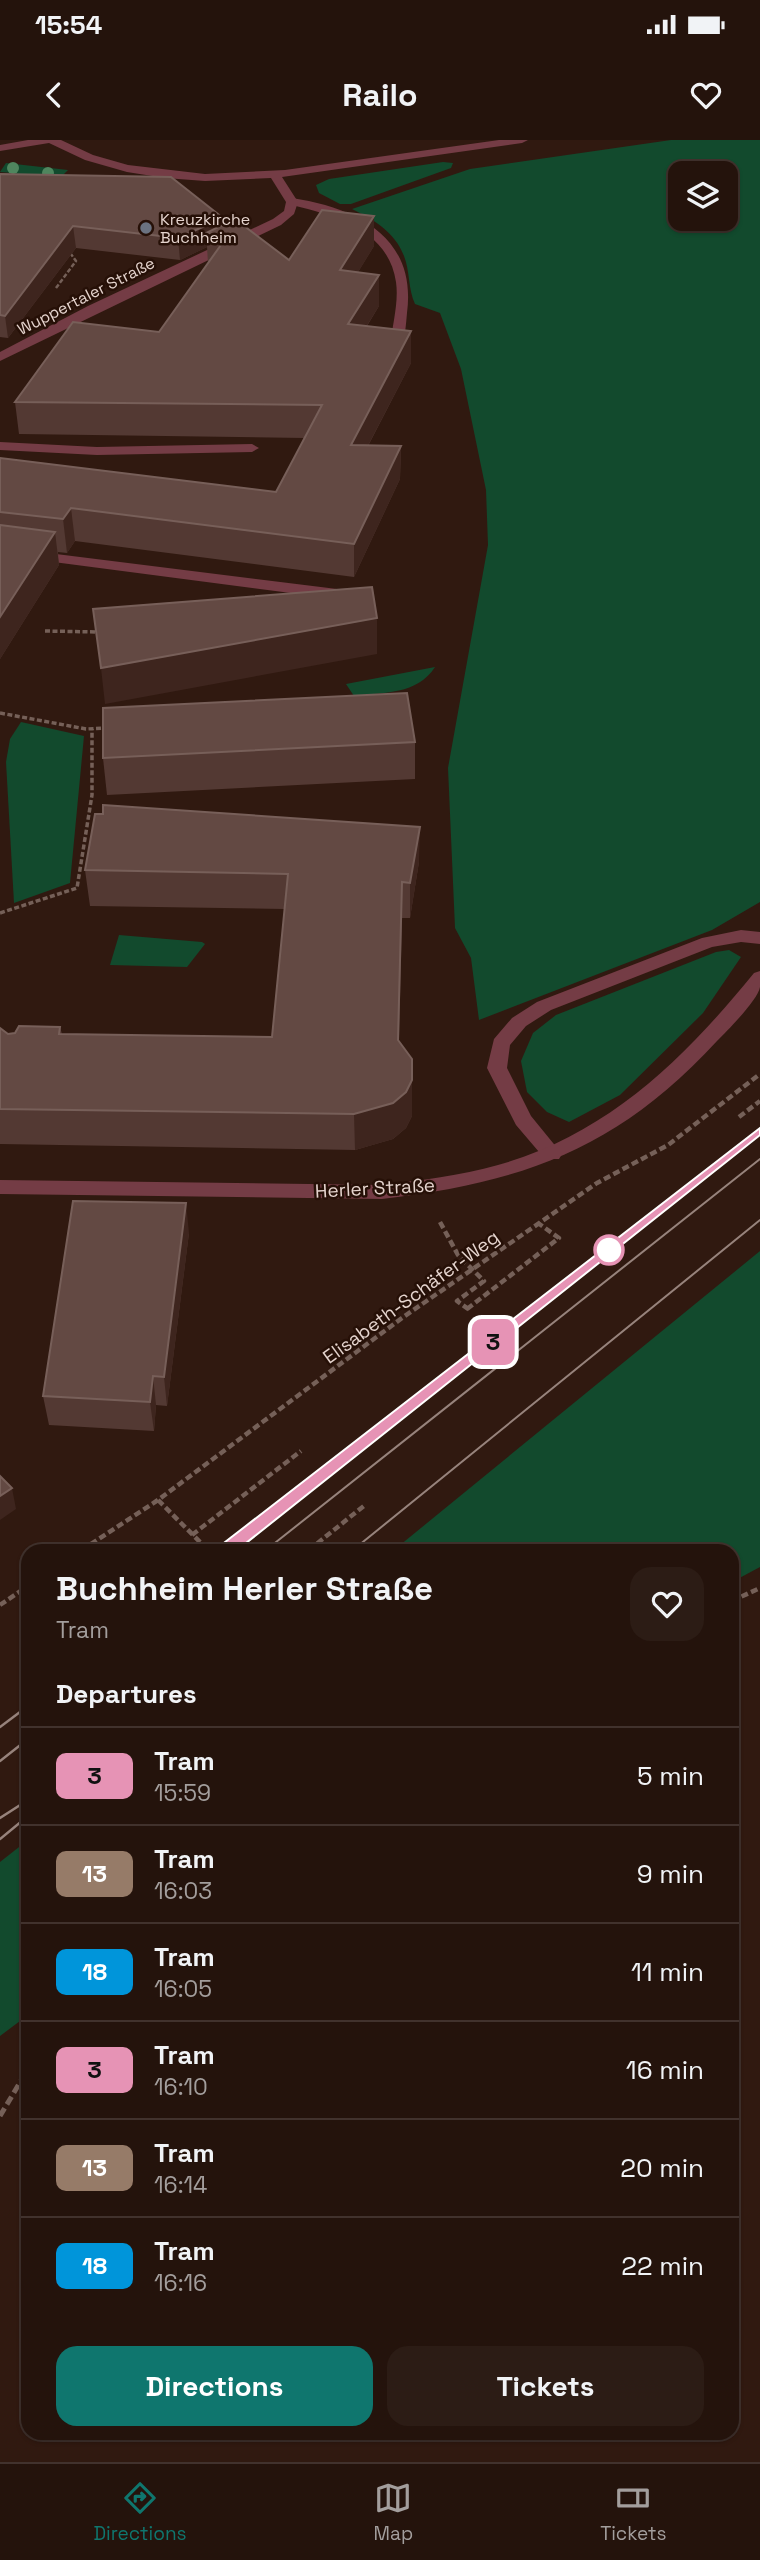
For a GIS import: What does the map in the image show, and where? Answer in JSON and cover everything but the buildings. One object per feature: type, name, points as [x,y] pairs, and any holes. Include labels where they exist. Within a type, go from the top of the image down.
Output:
[{"type":"street","points":[[0,148],[50,140],[79,155],[127,170],[171,176],[276,176],[522,140]]},
{"type":"street","points":[[276,176],[292,202],[312,204],[357,223],[379,237],[395,256],[402,282],[396,347]]},
{"type":"street","name":"Wuppertaler Straße","points":[[0,357],[92,309],[277,222],[290,212],[292,202]]},
{"type":"street","points":[[0,446],[97,451],[252,448]]},
{"type":"street","points":[[0,551],[366,598]]},
{"type":"street","points":[[552,1154],[523,1120],[497,1068],[501,1044],[519,1022],[544,1006],[708,942],[741,936],[760,938]]},
{"type":"street","name":"Herler Straße","points":[[0,1187],[328,1192],[429,1188],[489,1175],[552,1154],[596,1134],[637,1108],[689,1064],[760,977]]},
{"type":"path","points":[[62,241],[76,261],[53,292],[92,309]]},
{"type":"path","points":[[45,631],[104,632]]},
{"type":"path","points":[[0,713],[92,729],[118,727]]},
{"type":"path","points":[[0,914],[77,887],[92,795],[92,729]]},
{"type":"path","points":[[86,825],[100,825]]},
{"type":"path","name":"Elisabeth-Schäfer-Weg","points":[[91,1544],[158,1500],[538,1223],[597,1183],[668,1145],[760,1074]]},
{"type":"path","points":[[739,1116],[760,1101]]},
{"type":"path","points":[[429,1188],[445,1235],[470,1271],[484,1281],[457,1301],[469,1310],[559,1238],[538,1223]]},
{"type":"path","points":[[192,1535],[301,1451]]},
{"type":"path","points":[[158,1500],[199,1544]]},
{"type":"path","points":[[316,1544],[365,1505]]},
{"type":"path","points":[[739,1598],[760,1588]]},
{"type":"path","points":[[0,1605],[21,1591]]},
{"type":"path","points":[[0,2116],[21,2081]]},
{"type":"green space","points":[[671,140],[760,140],[760,902],[712,930],[479,1020],[471,958],[455,928],[448,768],[488,545],[486,490],[461,369],[440,313],[415,304],[406,262],[395,240],[375,222],[352,209],[470,169]]},
{"type":"green space","points":[[443,162],[453,163],[451,168],[351,204],[340,204],[319,193],[316,185],[329,179]]},
{"type":"green space","points":[[6,163],[68,170],[60,178],[10,177],[13,173],[0,172]]},
{"type":"green space","points":[[435,667],[419,683],[399,691],[354,696],[346,684]]},
{"type":"green space","points":[[21,722],[84,736],[70,883],[14,903],[6,762],[10,739]]},
{"type":"green space","points":[[119,935],[205,944],[187,967],[110,965]]},
{"type":"green space","points":[[729,950],[741,957],[703,1013],[620,1095],[569,1122],[547,1112],[527,1092],[521,1061],[533,1033],[556,1015],[716,952]]},
{"type":"green space","points":[[760,1251],[760,1567],[739,1578],[739,1544],[401,1544]]},
{"type":"green space","points":[[21,1846],[21,2020],[0,2036],[0,1862]]},
{"type":"tram line","points":[[233,1544],[760,1132]]},
{"type":"tram line","name":"3","points":[[233,1544],[760,1132]]},
{"type":"tram line","points":[[274,1544],[760,1159]]},
{"type":"tram line","points":[[360,1544],[760,1220]]},
{"type":"tram line","points":[[0,1727],[21,1711]]},
{"type":"tram line","points":[[0,1761],[21,1744]]},
{"type":"tram line","points":[[0,1818],[21,1804]]},
{"type":"tram line","points":[[0,1839],[21,1822]]},
{"type":"place","name":"Kreuzkirche Buchheim","points":[[146,228]]}]
